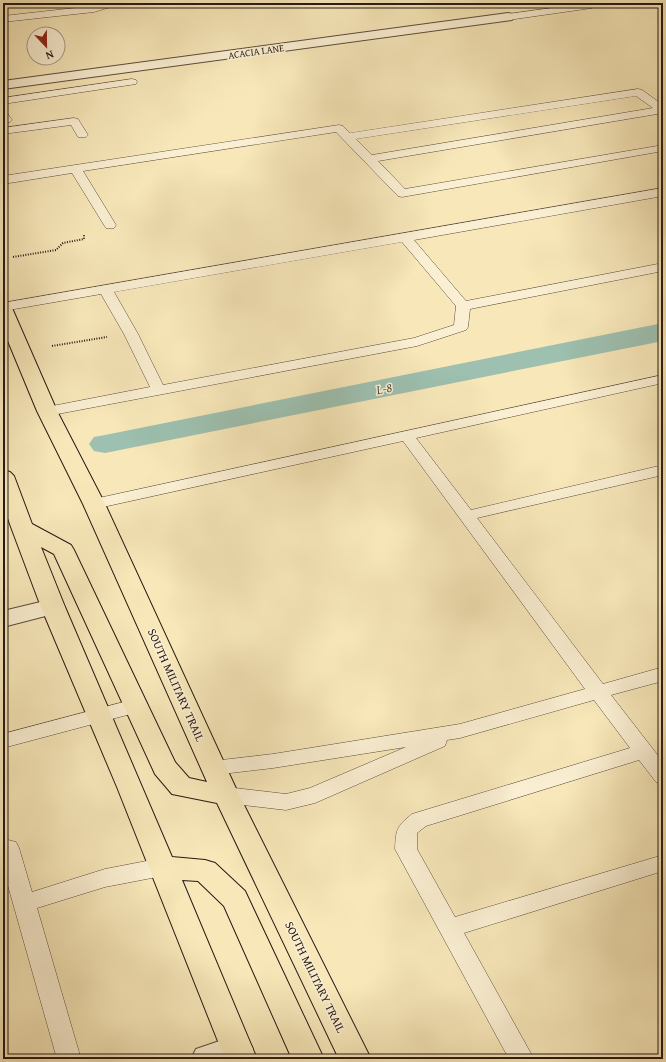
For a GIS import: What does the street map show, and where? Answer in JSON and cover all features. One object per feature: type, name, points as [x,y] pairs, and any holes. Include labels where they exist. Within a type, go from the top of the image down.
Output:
[{"type":"main road","name":"SOUTH MILITARY TRAIL","points":[[3,308],[47,411],[94,504],[213,768],[355,1059]]},
{"type":"main road","points":[[3,476],[53,607],[239,1054]]},
{"type":"main road","points":[[22,527],[63,550],[164,767],[181,787],[226,795]]},
{"type":"main road","points":[[162,867],[205,871],[235,899],[308,1059]]},
{"type":"street","points":[[496,8],[508,17]]},
{"type":"street","name":"ACACIA LANE","points":[[3,85],[508,17]]},
{"type":"street","points":[[3,618],[53,607]]},
{"type":"street","points":[[207,1059],[239,1054]]},
{"type":"lane","points":[[3,11],[71,3]]},
{"type":"lane","points":[[3,20],[94,9],[114,3]]},
{"type":"lane","points":[[508,17],[590,6]]},
{"type":"lane","points":[[3,101],[132,82]]},
{"type":"lane","points":[[347,137],[638,92],[663,110]]},
{"type":"lane","points":[[368,159],[663,110]]},
{"type":"lane","points":[[3,131],[74,122],[82,135]]},
{"type":"lane","points":[[3,180],[339,128],[402,193],[663,148]]},
{"type":"lane","points":[[76,169],[110,225]]},
{"type":"lane","points":[[3,308],[663,192]]},
{"type":"lane","points":[[47,411],[417,342],[461,327],[463,306],[405,238]]},
{"type":"lane","points":[[463,306],[663,267]]},
{"type":"lane","points":[[105,289],[131,334],[158,391]]},
{"type":"lane","points":[[94,504],[663,379]]},
{"type":"lane","points":[[407,436],[598,692],[656,764],[418,820],[407,830],[406,849],[522,1059]]},
{"type":"lane","points":[[466,516],[663,470]]},
{"type":"lane","points":[[213,768],[273,761],[460,731],[663,674]]},
{"type":"lane","points":[[3,741],[135,706]]},
{"type":"lane","points":[[226,795],[286,802],[315,795],[460,731]]},
{"type":"lane","points":[[8,848],[69,1059]]},
{"type":"lane","points":[[450,928],[663,863]]},
{"type":"lane","points":[[24,903],[105,878],[162,867]]},
{"type":"path","points":[[13,257],[56,250],[63,243],[84,239],[84,235]]},
{"type":"path","points":[[52,346],[109,336]]},
{"type":"waterway","name":"L-8","points":[[105,444],[663,332]]}]
